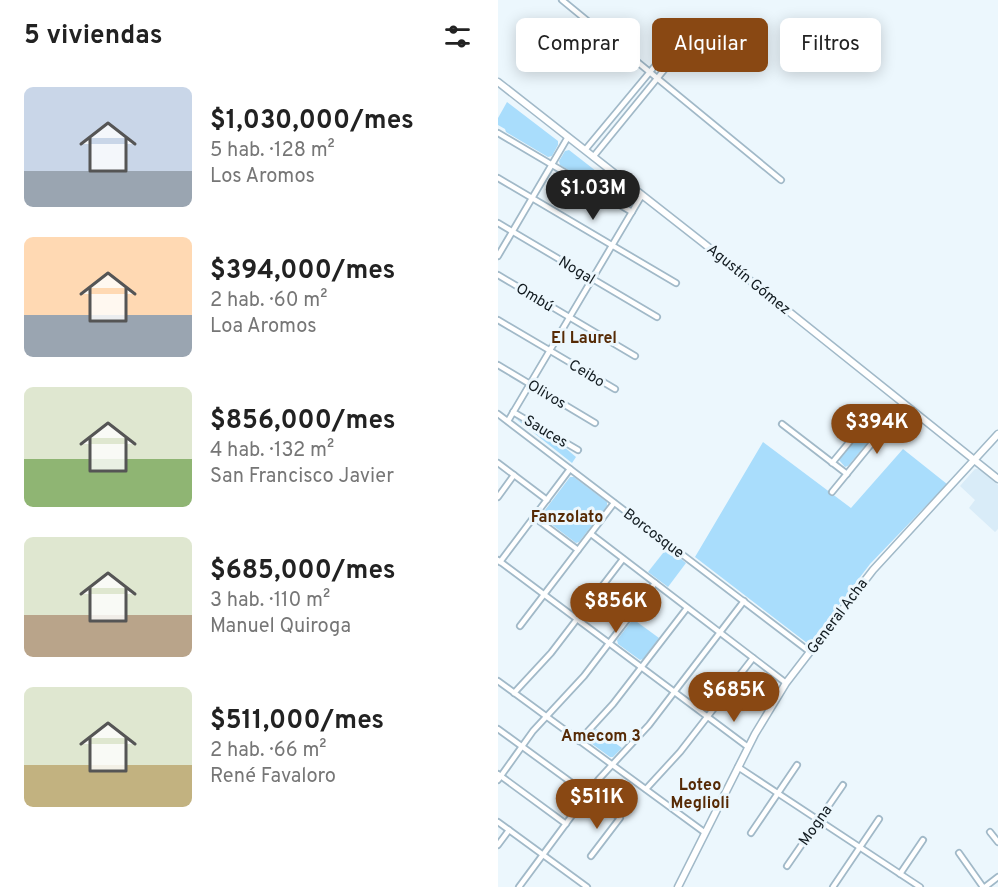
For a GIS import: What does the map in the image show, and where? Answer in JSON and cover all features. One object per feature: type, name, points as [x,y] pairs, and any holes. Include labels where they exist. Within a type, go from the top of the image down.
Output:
[{"type":"main road","name":"Agustín Gómez","points":[[498,82],[998,479]]},
{"type":"main road","name":"General Acha","points":[[678,887],[748,747],[786,683],[873,570],[998,434]]},
{"type":"street","points":[[562,0],[781,180]]},
{"type":"street","points":[[585,150],[674,43],[680,44],[682,48],[593,157]]},
{"type":"street","points":[[498,133],[632,212]]},
{"type":"street","points":[[498,256],[568,137]]},
{"type":"street","points":[[498,177],[676,283]]},
{"type":"street","points":[[508,421],[642,195]]},
{"type":"street","name":"Nogal","points":[[498,223],[657,317]]},
{"type":"street","name":"Ombú","points":[[498,275],[634,356]]},
{"type":"street","name":"Ceibo","points":[[498,320],[615,389]]},
{"type":"street","name":"Olivos","points":[[498,365],[596,423]]},
{"type":"street","points":[[832,492],[904,404]]},
{"type":"street","name":"Sauces","points":[[513,412],[579,450]]},
{"type":"street","name":"Borcosque","points":[[498,414],[810,652]]},
{"type":"street","points":[[849,418],[875,439]]},
{"type":"street","points":[[782,424],[847,474]]},
{"type":"street","points":[[832,463],[861,428]]},
{"type":"street","points":[[498,463],[547,500]]},
{"type":"street","points":[[570,469],[499,562],[748,747]]},
{"type":"street","points":[[498,496],[514,475]]},
{"type":"street","points":[[520,626],[614,503]]},
{"type":"street","points":[[534,517],[578,550]]},
{"type":"street","points":[[591,534],[786,683]]},
{"type":"street","points":[[514,693],[551,653],[623,559]]},
{"type":"street","points":[[566,824],[499,777],[547,717],[584,676],[655,583]]},
{"type":"street","points":[[528,887],[520,885],[542,854],[612,765],[649,725],[744,601]]},
{"type":"street","points":[[579,741],[613,704],[687,608]]},
{"type":"street","points":[[646,789],[680,752],[753,658]]},
{"type":"street","points":[[498,681],[705,832]]},
{"type":"street","points":[[498,729],[620,818],[591,856]]},
{"type":"street","points":[[751,833],[797,765]]},
{"type":"street","points":[[738,767],[921,887]]},
{"type":"street","name":"Mogna","points":[[787,866],[843,785]]},
{"type":"street","points":[[833,887],[879,819]]},
{"type":"street","points":[[498,822],[587,887]]},
{"type":"street","points":[[498,846],[509,830]]},
{"type":"street","points":[[990,832],[998,842]]},
{"type":"street","points":[[900,874],[923,840]]},
{"type":"street","points":[[959,853],[984,887],[998,877]]},
{"type":"shaded area","points":[[507,102],[558,141],[552,156],[548,157],[498,125],[498,118]]},
{"type":"shaded area","points":[[569,150],[596,171],[589,182],[560,165],[559,161],[565,151]]},
{"type":"shaded area","points":[[515,418],[563,446],[576,457],[572,463]]},
{"type":"shaded area","points":[[860,435],[863,435],[868,442],[845,467],[839,460]]},
{"type":"shaded area","points":[[763,442],[851,508],[903,449],[947,484],[870,564],[810,643],[695,557]]},
{"type":"shaded area","points":[[975,469],[979,469],[998,485],[998,529],[995,532],[969,508],[975,500],[960,486]]},
{"type":"shaded area","points":[[570,477],[574,477],[607,502],[607,506],[576,543],[543,518],[542,514]]},
{"type":"shaded area","points":[[667,548],[686,563],[668,587],[648,572]]},
{"type":"shaded area","points":[[633,619],[659,638],[640,660],[618,644],[617,640]]},
{"type":"shaded area","points":[[596,729],[622,748],[613,757],[588,741]]},
{"type":"district","name":"El Laurel","points":[[584,337]]},
{"type":"district","name":"Fanzolato","points":[[567,516]]},
{"type":"district","name":"Amecom 3","points":[[601,735]]},
{"type":"district","name":"Loteo Meglioli","points":[[700,793]]}]
